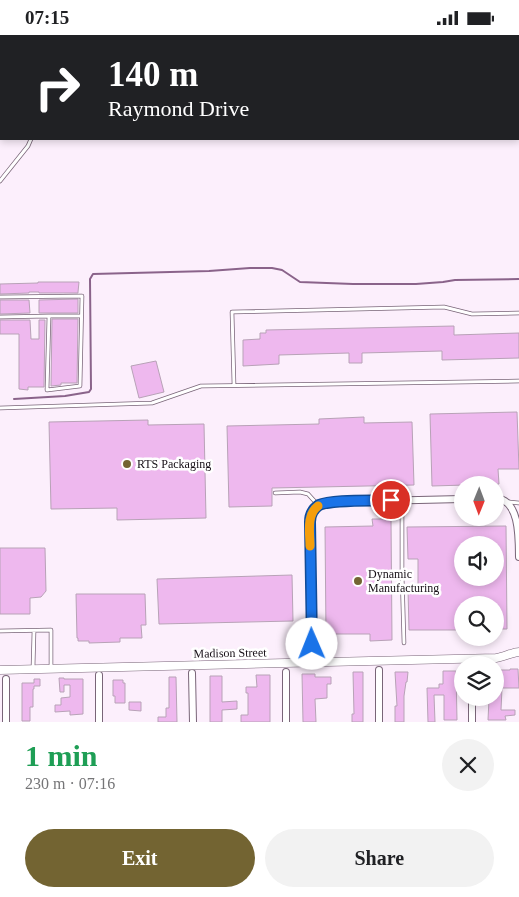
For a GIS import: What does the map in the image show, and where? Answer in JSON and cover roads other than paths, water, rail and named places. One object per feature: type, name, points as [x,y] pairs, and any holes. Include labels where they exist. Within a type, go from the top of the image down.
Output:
[{"type":"street","points":[[312,662],[310,517],[317,507],[332,502],[454,499]]},
{"type":"street","points":[[514,504],[519,523],[519,557]]},
{"type":"street","points":[[517,652],[519,644]]},
{"type":"street","name":"Madison Street","points":[[0,670],[496,658],[517,652]]},
{"type":"street","points":[[379,670],[379,722]]},
{"type":"street","points":[[286,672],[286,722]]},
{"type":"street","points":[[192,673],[193,722]]},
{"type":"street","points":[[99,675],[100,722]]},
{"type":"street","points":[[6,679],[6,722]]},
{"type":"street","points":[[472,706],[472,722]]},
{"type":"lane","points":[[0,181],[30,140]]},
{"type":"lane","points":[[0,297],[82,296],[80,387],[47,390],[49,316]]},
{"type":"lane","points":[[234,385],[232,312],[444,307],[472,314],[519,313]]},
{"type":"lane","points":[[0,317],[81,316]]},
{"type":"lane","points":[[0,408],[152,403],[201,385],[519,381]]},
{"type":"lane","points":[[275,493],[300,492],[308,494],[317,507]]},
{"type":"lane","points":[[402,500],[404,643]]},
{"type":"lane","points":[[0,631],[51,630],[52,669]]},
{"type":"lane","points":[[33,669],[34,631]]},
{"type":"waterway","points":[[14,399],[65,396],[89,392],[91,389],[90,279],[93,274],[272,268],[282,270],[300,282],[416,284],[455,280],[519,279]]},
{"type":"place","name":"RTS Packaging","points":[[127,464]]},
{"type":"place","name":"Dynamic Manufacturing","points":[[358,581]]}]
